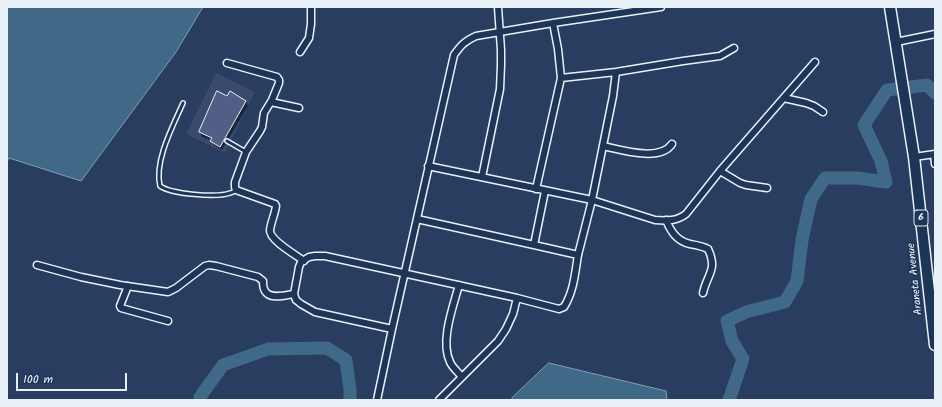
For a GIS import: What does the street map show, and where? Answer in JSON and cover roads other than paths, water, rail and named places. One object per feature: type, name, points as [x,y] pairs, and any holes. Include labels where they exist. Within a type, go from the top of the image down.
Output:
[{"type":"main road","name":"6","points":[[890,7],[896,42]]},
{"type":"main road","name":"Araneta Avenue","points":[[896,42],[914,156],[935,345]]},
{"type":"street","points":[[300,52],[309,38],[312,24],[311,7]]},
{"type":"street","points":[[482,177],[500,88],[501,65],[498,7]]},
{"type":"street","points":[[377,400],[454,55],[466,40],[476,36],[500,31],[662,7]]},
{"type":"street","points":[[536,189],[561,78],[558,49],[553,23]]},
{"type":"street","points":[[896,42],[935,34]]},
{"type":"street","points":[[561,78],[616,72],[720,56],[734,48]]},
{"type":"street","points":[[428,166],[592,200],[655,220],[681,218],[815,62]]},
{"type":"street","points":[[227,63],[277,78],[279,80],[271,102],[264,113],[262,127],[246,152],[235,182],[235,187],[236,190],[275,204],[276,206],[270,231],[271,236],[277,242],[304,260]]},
{"type":"street","points":[[392,329],[315,312],[301,304],[296,300],[294,294],[301,262],[309,257],[325,256],[517,298],[559,309],[564,307],[574,286],[578,255],[604,146],[616,72]]},
{"type":"street","points":[[784,98],[806,103],[823,112]]},
{"type":"street","points":[[271,102],[299,108]]},
{"type":"street","points":[[604,146],[633,152],[647,153],[663,152],[670,148],[672,144]]},
{"type":"street","points":[[914,156],[934,154],[935,164]]},
{"type":"street","points":[[720,171],[740,183],[767,188]]},
{"type":"street","points":[[534,245],[545,191]]},
{"type":"street","points":[[417,219],[578,255]]},
{"type":"street","points":[[666,220],[672,233],[684,242],[708,249],[711,255],[712,270],[703,293]]},
{"type":"street","points":[[36,264],[81,277],[168,292],[182,284],[200,269],[210,265],[258,277],[263,281],[265,292],[268,294],[275,296],[294,294]]},
{"type":"street","points":[[459,285],[448,326],[446,351],[450,363],[462,377]]},
{"type":"street","points":[[128,286],[120,306],[121,308],[168,321]]},
{"type":"street","points":[[439,400],[498,341],[513,314],[517,298]]},
{"type":"lane","points":[[183,103],[161,156],[160,186],[164,189],[194,195],[225,194],[236,190]]},
{"type":"lane","points":[[227,141],[246,152]]},
{"type":"waterway","points":[[729,400],[743,359],[732,341],[727,321],[746,312],[785,302],[797,281],[802,240],[811,199],[825,178],[857,178],[886,182],[881,161],[864,125],[887,90],[927,85],[935,93]]},
{"type":"waterway","points":[[200,400],[200,397],[223,365],[268,349],[327,348],[346,360],[350,400]]}]
